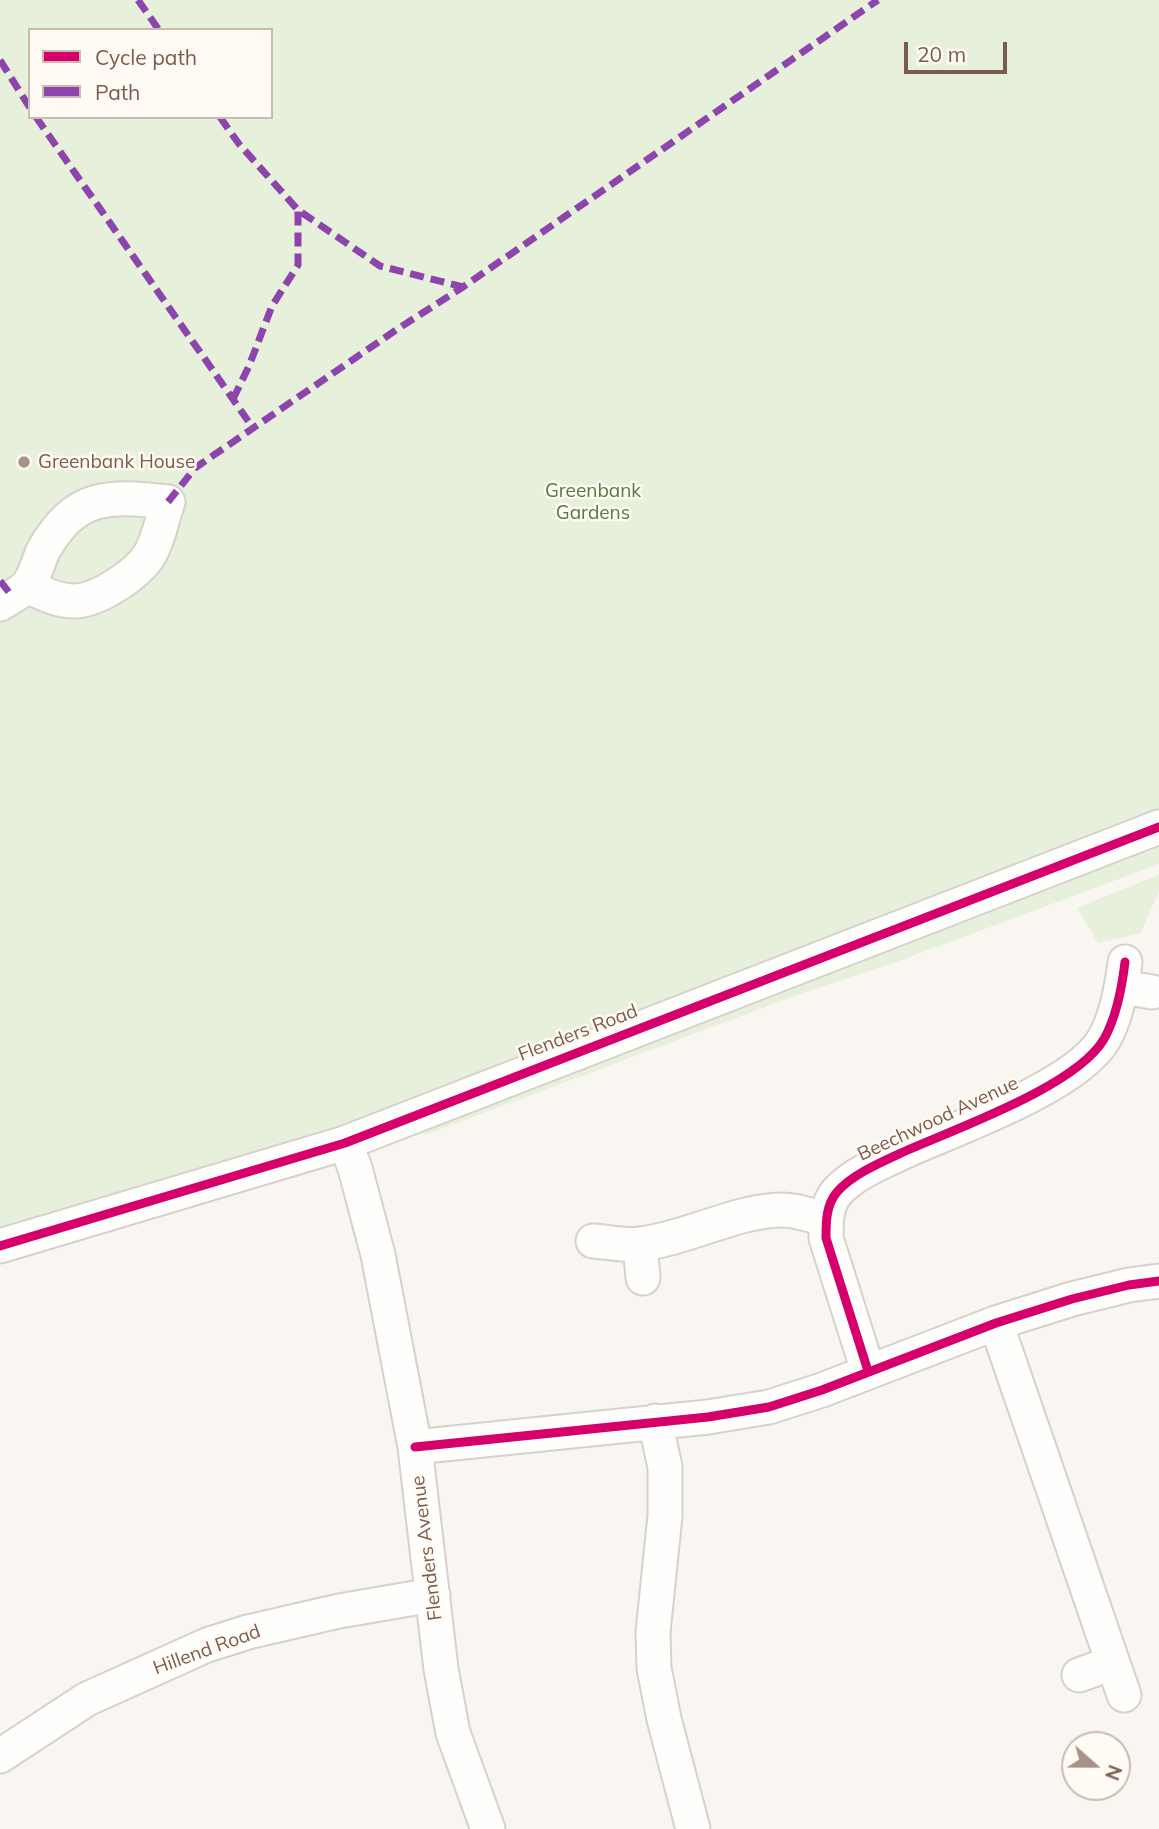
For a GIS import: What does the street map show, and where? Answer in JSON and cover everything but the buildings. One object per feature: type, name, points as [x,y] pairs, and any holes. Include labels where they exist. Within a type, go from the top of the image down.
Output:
[{"type":"street","points":[[0,604],[27,586]]},
{"type":"street","name":"Flenders Road","points":[[0,1246],[345,1143],[1159,827]]},
{"type":"street","name":"Beechwood Avenue","points":[[825,1219],[837,1193],[885,1160],[1046,1088],[1082,1064],[1104,1039],[1133,980]]},
{"type":"street","name":"Flenders Avenue","points":[[345,1143],[355,1168],[378,1255],[415,1447],[442,1669],[453,1733],[488,1829]]},
{"type":"street","points":[[593,1241],[640,1244],[694,1233],[762,1211],[786,1210],[825,1219],[826,1238],[868,1371]]},
{"type":"street","points":[[640,1244],[643,1278]]},
{"type":"street","points":[[415,1447],[708,1417],[769,1407],[822,1390],[996,1323],[1072,1299],[1129,1285],[1159,1281]]},
{"type":"street","points":[[996,1323],[1124,1695]]},
{"type":"street","points":[[655,1421],[665,1467],[665,1516],[653,1632],[654,1668],[664,1719],[693,1829]]},
{"type":"street","name":"Hillend Road","points":[[0,1756],[87,1699],[207,1645],[315,1616],[433,1595]]},
{"type":"street","points":[[1079,1675],[1112,1663]]},
{"type":"green space","name":"Greenbank Gardens","points":[[0,0],[1159,0],[1159,814],[345,1128],[0,1233]]},
{"type":"green space","points":[[1159,833],[1159,864],[896,962],[794,996],[425,1135],[418,1120]]},
{"type":"green space","points":[[1159,875],[1159,891],[1141,933],[1098,943],[1077,908]]},
{"type":"marked path","points":[[138,0],[158,28]]},
{"type":"marked path","points":[[168,502],[195,468],[463,287],[878,0]]},
{"type":"marked path","points":[[0,60],[28,105]]},
{"type":"marked path","points":[[37,119],[253,428]]},
{"type":"marked path","points":[[221,119],[239,144],[298,210],[380,266],[463,287]]},
{"type":"marked path","points":[[233,399],[272,306],[298,265],[298,210]]},
{"type":"marked path","points":[[0,581],[12,596]]},
{"type":"cycle path","points":[[0,1246],[345,1143],[1159,827]]},
{"type":"cycle path","points":[[868,1371],[826,1238],[827,1214],[833,1197],[843,1186],[867,1170],[1012,1105],[1068,1074],[1089,1057],[1104,1039],[1116,1011],[1125,962]]},
{"type":"cycle path","points":[[415,1447],[708,1417],[769,1407],[822,1390],[996,1323],[1072,1299],[1129,1285],[1159,1281]]},
{"type":"place","name":"Greenbank House","points":[[24,462]]}]
